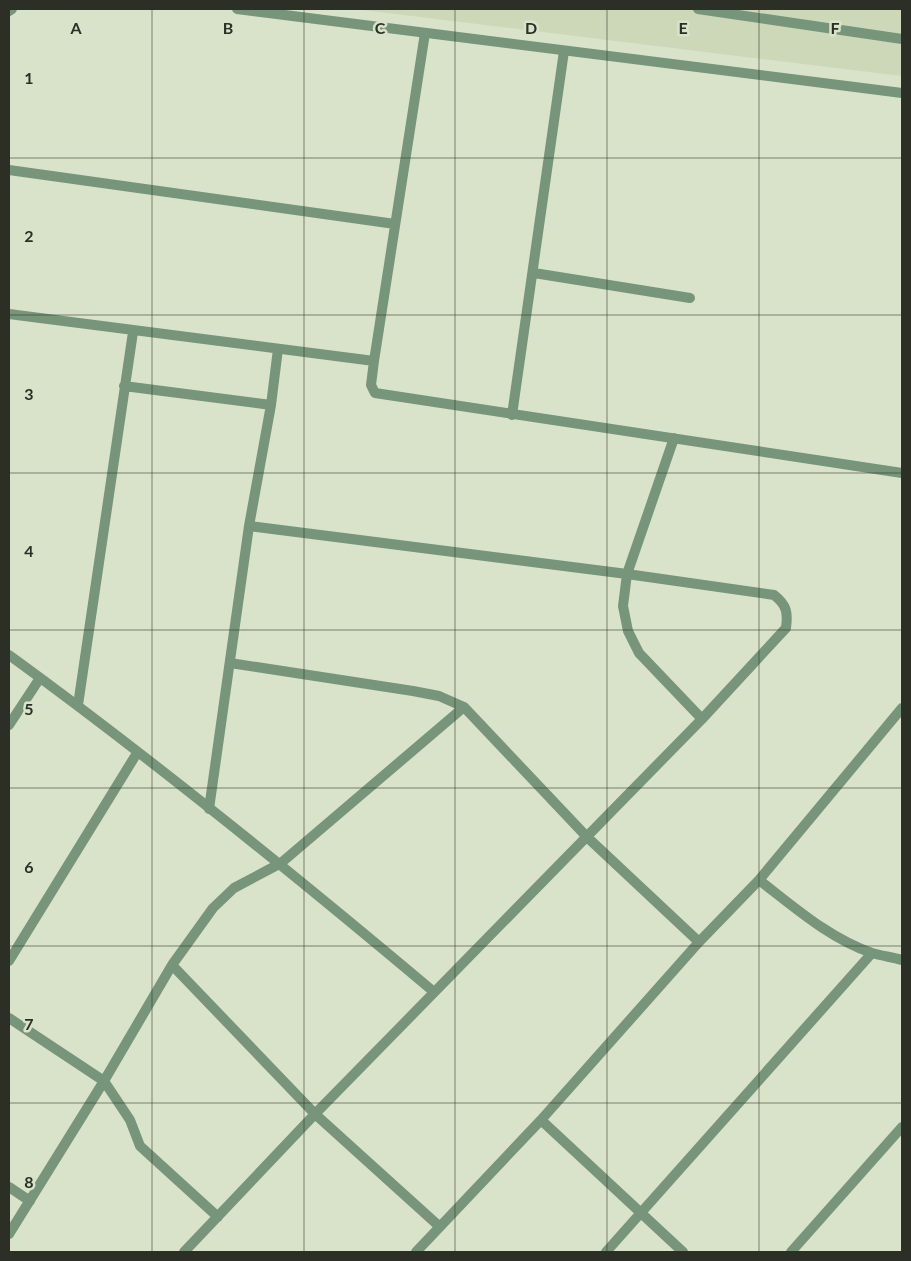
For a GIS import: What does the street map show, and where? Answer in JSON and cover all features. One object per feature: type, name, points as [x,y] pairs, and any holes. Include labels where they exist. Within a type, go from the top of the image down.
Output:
[{"type":"street","points":[[9,12],[12,9]]},
{"type":"street","points":[[237,9],[902,93]]},
{"type":"street","points":[[698,9],[902,39]]},
{"type":"street","points":[[425,33],[374,361],[371,385],[374,394],[902,473]]},
{"type":"street","points":[[512,415],[534,273],[564,51]]},
{"type":"street","points":[[9,170],[395,224]]},
{"type":"street","points":[[534,273],[690,298]]},
{"type":"street","points":[[9,314],[133,332],[374,361]]},
{"type":"street","points":[[78,705],[133,332]]},
{"type":"street","points":[[209,808],[249,526],[271,405],[278,349]]},
{"type":"street","points":[[124,386],[271,405]]},
{"type":"street","points":[[674,438],[627,574],[623,606],[628,631],[639,653],[702,719]]},
{"type":"street","points":[[184,1252],[315,1114],[702,719],[786,628],[788,615],[784,603],[774,595],[627,574],[249,526]]},
{"type":"street","points":[[9,655],[78,705],[137,753],[281,863],[434,992]]},
{"type":"street","points":[[230,663],[413,691],[439,696],[464,708],[587,837],[699,942]]},
{"type":"street","points":[[9,725],[40,678]]},
{"type":"street","points":[[9,1234],[172,965],[213,908],[234,888],[281,863],[464,708]]},
{"type":"street","points":[[416,1252],[541,1120],[699,942],[758,880],[902,708]]},
{"type":"street","points":[[9,960],[137,753]]},
{"type":"street","points":[[758,880],[819,925],[849,942],[872,953],[902,960]]},
{"type":"street","points":[[606,1252],[872,953]]},
{"type":"street","points":[[172,965],[315,1114],[440,1227]]},
{"type":"street","points":[[9,1018],[104,1080],[130,1120],[140,1146],[218,1217]]},
{"type":"street","points":[[541,1120],[683,1252]]},
{"type":"street","points":[[791,1252],[902,1127]]},
{"type":"street","points":[[9,1187],[30,1201]]},
{"type":"shaded area","points":[[354,9],[902,9],[902,76]]}]
